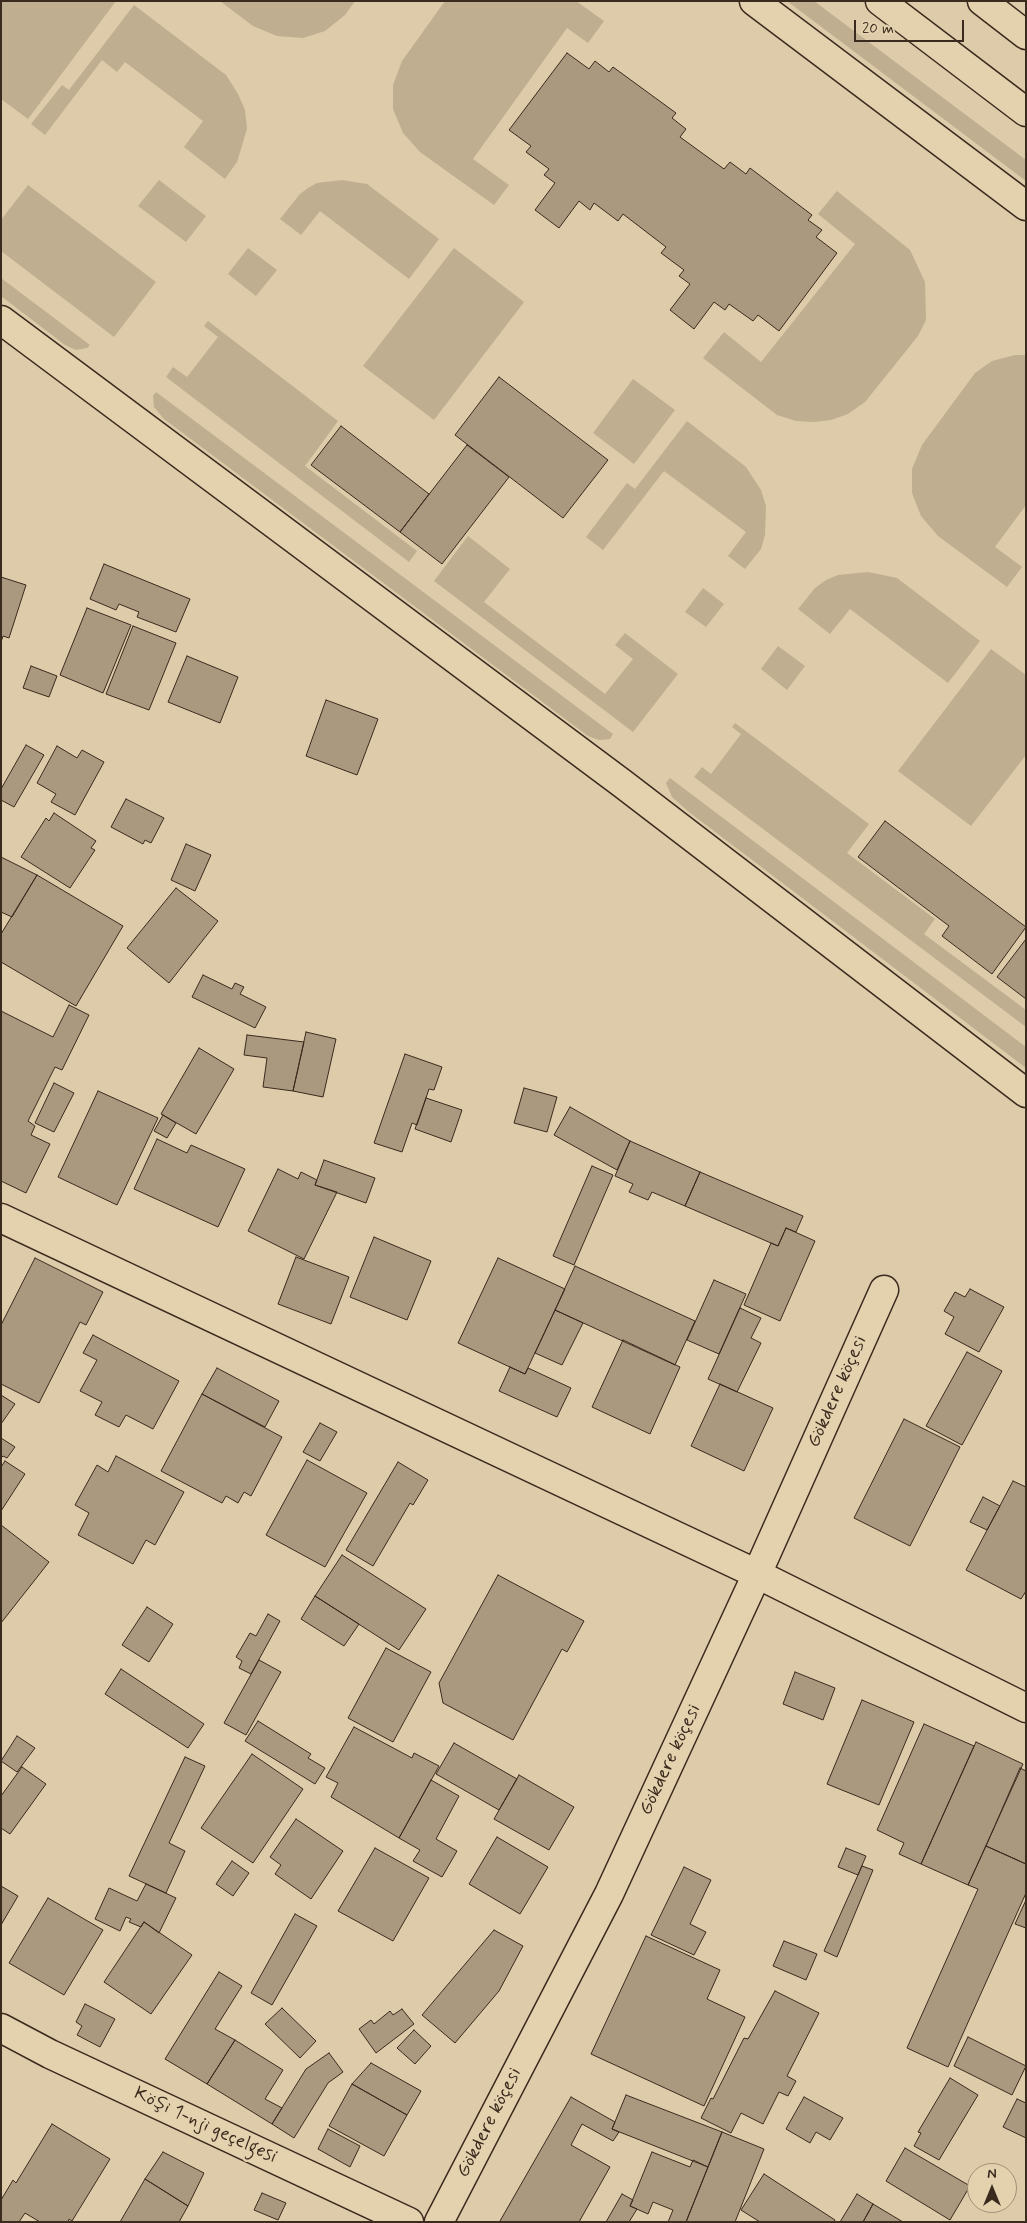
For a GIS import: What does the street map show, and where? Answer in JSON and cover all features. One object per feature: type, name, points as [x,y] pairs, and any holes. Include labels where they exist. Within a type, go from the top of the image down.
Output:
[{"type":"street","points":[[754,1],[1026,206]]},
{"type":"street","points":[[880,1],[1026,112]]},
{"type":"street","points":[[982,1],[1026,35]]},
{"type":"street","points":[[1,320],[623,784],[1026,1093]]},
{"type":"street","points":[[5,1228],[757,1574],[1026,1708]]},
{"type":"street","name":"Gökdere köçesi","points":[[439,2222],[608,1894],[757,1574],[884,1290]]},
{"type":"street","name":"Köşi 1-nji geçelgesi","points":[[1,2028],[50,2054],[410,2222]]},
{"type":"shaded area","points":[[2,1],[116,1],[28,119],[1,99]]},
{"type":"shaded area","points":[[220,1],[355,1],[345,15],[325,31],[303,38],[277,36],[253,26]]},
{"type":"shaded area","points":[[445,1],[576,1],[604,21],[588,43],[567,28],[473,159],[509,185],[494,205],[420,152],[403,133],[393,109],[393,85],[402,61]]},
{"type":"shaded area","points":[[787,1],[814,1],[1026,160],[1026,181]]},
{"type":"shaded area","points":[[134,5],[226,75],[238,94],[245,110],[247,129],[237,162],[225,179],[184,147],[203,121],[125,62],[117,72],[102,60],[45,135],[31,124],[62,85],[69,90]]},
{"type":"shaded area","points":[[159,180],[206,216],[186,242],[138,206]]},
{"type":"shaded area","points":[[342,180],[367,184],[439,239],[409,279],[320,211],[301,235],[280,219],[300,194],[308,188],[317,183]]},
{"type":"shaded area","points":[[28,185],[156,282],[114,337],[1,251],[1,220]]},
{"type":"shaded area","points":[[837,191],[910,250],[925,282],[926,320],[918,336],[865,402],[848,414],[831,420],[814,422],[796,421],[777,415],[703,358],[724,332],[761,362],[855,244],[818,214]]},
{"type":"shaded area","points":[[248,248],[277,270],[256,296],[228,274]]},
{"type":"shaded area","points":[[454,248],[524,302],[434,420],[363,366]]},
{"type":"shaded area","points":[[1,278],[90,345],[87,348],[76,350],[65,345],[1,296]]},
{"type":"shaded area","points":[[208,321],[338,421],[305,466],[417,551],[409,562],[166,377],[173,367],[187,377],[218,337],[204,326]]},
{"type":"shaded area","points":[[1015,355],[1026,355],[1026,505],[995,547],[1022,567],[1007,587],[938,536],[921,516],[912,493],[912,469],[922,445],[975,373],[992,361]]},
{"type":"shaded area","points":[[633,379],[675,410],[634,464],[593,433]]},
{"type":"shaded area","points":[[156,392],[613,734],[610,739],[599,740],[588,736],[164,419],[154,407],[153,396]]},
{"type":"shaded area","points":[[687,421],[746,467],[761,490],[766,506],[765,535],[761,549],[745,569],[728,556],[746,532],[664,471],[603,550],[586,537],[627,483],[635,489]]},
{"type":"shaded area","points":[[468,536],[510,569],[484,602],[605,694],[633,659],[615,645],[625,633],[678,674],[633,732],[434,581]]},
{"type":"shaded area","points":[[868,572],[897,578],[980,641],[948,683],[850,609],[830,634],[798,609],[815,588],[826,580],[838,575]]},
{"type":"shaded area","points":[[703,588],[724,604],[706,627],[685,612]]},
{"type":"shaded area","points":[[778,646],[805,666],[787,690],[761,669]]},
{"type":"shaded area","points":[[991,649],[1026,675],[1026,755],[971,826],[898,771]]},
{"type":"shaded area","points":[[735,723],[869,824],[847,853],[935,919],[924,934],[1026,1010],[1026,1027],[694,777],[702,767],[711,774],[741,734],[732,727]]},
{"type":"shaded area","points":[[670,778],[1026,1047],[1026,1068],[689,812],[672,797],[666,783]]},
{"type":"building","points":[[567,53],[589,69],[595,61],[609,72],[613,67],[676,113],[672,118],[686,129],[680,137],[724,169],[730,162],[746,174],[750,168],[812,215],[808,220],[822,230],[816,237],[837,253],[779,331],[758,315],[753,321],[729,304],[725,310],[714,302],[694,329],[670,310],[690,284],[679,276],[684,270],[661,253],[666,247],[623,214],[618,221],[594,203],[590,210],[579,201],[559,228],[535,210],[555,183],[544,175],[549,169],[526,152],[531,146],[509,130]]},
{"type":"building","points":[[499,377],[608,460],[563,518],[455,435]]},
{"type":"building","points":[[341,426],[429,494],[400,532],[311,465]]},
{"type":"building","points":[[467,445],[509,477],[442,564],[400,532]]},
{"type":"building","points":[[104,564],[190,599],[176,632],[137,617],[139,612],[119,604],[116,610],[90,599]]},
{"type":"building","points":[[1,577],[26,585],[9,638],[3,636],[1,642]]},
{"type":"building","points":[[87,608],[131,625],[103,693],[60,675]]},
{"type":"building","points":[[133,626],[176,643],[149,710],[106,694]]},
{"type":"building","points":[[187,656],[238,677],[220,723],[168,702]]},
{"type":"building","points":[[31,666],[57,676],[49,697],[23,688]]},
{"type":"building","points":[[326,700],[378,719],[357,775],[306,756]]},
{"type":"building","points":[[26,745],[44,755],[14,807],[1,800],[1,789]]},
{"type":"building","points":[[57,746],[77,758],[82,750],[104,762],[75,815],[51,802],[56,794],[37,783]]},
{"type":"building","points":[[126,799],[164,818],[151,843],[145,840],[143,844],[111,827]]},
{"type":"building","points":[[54,813],[96,841],[91,848],[95,850],[70,888],[21,857],[46,818],[49,821]]},
{"type":"building","points":[[885,821],[1026,927],[992,974],[942,936],[949,926],[858,857]]},
{"type":"building","points":[[186,844],[211,855],[195,891],[171,880]]},
{"type":"building","points":[[1,857],[37,875],[12,917],[1,912]]},
{"type":"building","points":[[37,875],[123,926],[76,1006],[1,962],[1,934]]},
{"type":"building","points":[[176,888],[218,921],[169,983],[127,948]]},
{"type":"building","points":[[1026,939],[1026,999],[997,977]]},
{"type":"building","points":[[203,975],[232,989],[235,983],[244,987],[240,994],[266,1007],[255,1028],[192,997]]},
{"type":"building","points":[[69,1005],[89,1015],[62,1070],[55,1067],[28,1121],[35,1126],[31,1135],[50,1144],[26,1193],[1,1181],[1,1011],[53,1037]]},
{"type":"building","points":[[306,1032],[336,1039],[323,1097],[293,1091]]},
{"type":"building","points":[[247,1035],[304,1042],[293,1091],[263,1087],[267,1058],[244,1055]]},
{"type":"building","points":[[199,1048],[234,1069],[196,1134],[161,1114]]},
{"type":"building","points":[[405,1054],[442,1067],[434,1090],[429,1089],[417,1125],[412,1123],[402,1152],[374,1143]]},
{"type":"building","points":[[54,1083],[74,1093],[54,1132],[35,1123]]},
{"type":"building","points":[[524,1088],[557,1097],[547,1132],[514,1123]]},
{"type":"building","points":[[98,1091],[158,1118],[117,1205],[58,1177]]},
{"type":"building","points":[[426,1098],[462,1110],[451,1142],[415,1129]]},
{"type":"building","points":[[570,1107],[630,1141],[617,1170],[554,1135]]},
{"type":"building","points":[[163,1115],[176,1123],[167,1138],[154,1131]]},
{"type":"building","points":[[157,1139],[187,1153],[191,1145],[245,1169],[218,1227],[134,1189]]},
{"type":"building","points":[[630,1141],[700,1172],[685,1206],[652,1192],[648,1200],[629,1192],[633,1184],[615,1176]]},
{"type":"building","points":[[324,1160],[375,1178],[366,1203],[315,1185]]},
{"type":"building","points":[[592,1166],[613,1175],[574,1265],[553,1256]]},
{"type":"building","points":[[278,1169],[298,1179],[301,1172],[317,1180],[315,1185],[337,1192],[304,1259],[248,1231]]},
{"type":"building","points":[[700,1172],[803,1216],[796,1232],[786,1228],[778,1246],[685,1206]]},
{"type":"building","points":[[786,1228],[815,1241],[780,1321],[744,1305],[771,1243],[778,1246]]},
{"type":"building","points":[[374,1237],[431,1261],[407,1320],[350,1297]]},
{"type":"building","points":[[296,1257],[349,1277],[331,1324],[278,1304]]},
{"type":"building","points":[[35,1258],[103,1292],[86,1325],[80,1322],[39,1403],[1,1384],[1,1325]]},
{"type":"building","points":[[498,1258],[565,1289],[525,1374],[458,1343]]},
{"type":"building","points":[[575,1266],[695,1321],[675,1365],[555,1310]]},
{"type":"building","points":[[714,1280],[746,1294],[719,1354],[687,1340]]},
{"type":"building","points":[[970,1289],[1004,1307],[979,1352],[945,1334],[954,1317],[944,1311],[955,1292],[965,1297]]},
{"type":"building","points":[[740,1308],[761,1318],[751,1338],[761,1343],[737,1392],[708,1379]]},
{"type":"building","points":[[555,1310],[583,1323],[562,1365],[535,1353]]},
{"type":"building","points":[[93,1335],[179,1381],[153,1429],[126,1415],[119,1427],[95,1415],[102,1402],[80,1391],[97,1360],[83,1353]]},
{"type":"building","points":[[623,1340],[680,1367],[650,1434],[592,1407]]},
{"type":"building","points":[[967,1352],[1002,1371],[962,1445],[926,1426]]},
{"type":"building","points":[[510,1367],[525,1374],[528,1368],[571,1388],[557,1417],[499,1391]]},
{"type":"building","points":[[217,1368],[279,1401],[265,1427],[202,1394]]},
{"type":"building","points":[[720,1384],[773,1408],[744,1471],[691,1446]]},
{"type":"building","points":[[202,1394],[282,1437],[251,1496],[244,1492],[238,1503],[226,1496],[222,1503],[161,1471]]},
{"type":"building","points":[[1,1395],[15,1404],[1,1424]]},
{"type":"building","points":[[904,1419],[960,1447],[910,1546],[854,1518]]},
{"type":"building","points":[[320,1423],[337,1432],[320,1461],[303,1452]]},
{"type":"building","points":[[1,1438],[15,1447],[7,1458],[3,1456],[1,1458]]},
{"type":"building","points":[[116,1456],[184,1492],[155,1545],[146,1540],[133,1564],[78,1535],[89,1513],[75,1505],[97,1465],[108,1472]]},
{"type":"building","points":[[307,1460],[367,1493],[325,1567],[266,1535]]},
{"type":"building","points":[[5,1461],[25,1474],[1,1511],[1,1467]]},
{"type":"building","points":[[398,1462],[428,1480],[413,1505],[410,1503],[373,1566],[346,1550]]},
{"type":"building","points":[[1013,1481],[1026,1487],[1026,1591],[1021,1599],[966,1570]]},
{"type":"building","points":[[983,1497],[1000,1506],[987,1530],[970,1522]]},
{"type":"building","points":[[1,1525],[49,1562],[1,1623]]},
{"type":"building","points":[[342,1555],[426,1609],[399,1650],[315,1596]]},
{"type":"building","points":[[498,1575],[584,1621],[567,1652],[562,1649],[513,1740],[443,1703],[439,1683]]},
{"type":"building","points":[[315,1596],[359,1624],[344,1646],[301,1619]]},
{"type":"building","points":[[147,1607],[173,1624],[149,1662],[122,1645]]},
{"type":"building","points":[[268,1614],[280,1621],[251,1674],[239,1668],[242,1661],[236,1657],[250,1633],[256,1636]]},
{"type":"building","points":[[386,1648],[431,1672],[393,1742],[348,1718]]},
{"type":"building","points":[[259,1660],[281,1672],[246,1735],[224,1723]]},
{"type":"building","points":[[121,1669],[204,1724],[188,1748],[105,1694]]},
{"type":"building","points":[[795,1672],[835,1688],[823,1720],[783,1704]]},
{"type":"building","points":[[862,1700],[914,1722],[879,1805],[827,1784]]},
{"type":"building","points":[[258,1721],[311,1754],[308,1758],[325,1768],[315,1784],[245,1741]]},
{"type":"building","points":[[924,1724],[974,1746],[921,1864],[899,1854],[904,1843],[877,1830]]},
{"type":"building","points":[[354,1727],[412,1758],[414,1753],[439,1766],[399,1838],[331,1797],[338,1783],[326,1777]]},
{"type":"building","points":[[17,1736],[35,1748],[17,1772],[1,1761]]},
{"type":"building","points":[[976,1742],[1023,1764],[968,1885],[921,1864]]},
{"type":"building","points":[[454,1743],[517,1779],[499,1810],[436,1774]]},
{"type":"building","points":[[252,1754],[303,1789],[253,1863],[201,1828]]},
{"type":"building","points":[[185,1757],[205,1766],[169,1843],[185,1851],[166,1893],[129,1876]]},
{"type":"building","points":[[22,1767],[46,1784],[10,1834],[1,1828],[1,1796]]},
{"type":"building","points":[[1020,1768],[1026,1771],[1026,1864],[986,1846]]},
{"type":"building","points":[[519,1775],[574,1807],[549,1850],[494,1819]]},
{"type":"building","points":[[431,1780],[459,1796],[436,1839],[457,1851],[442,1877],[413,1861],[420,1850],[399,1838]]},
{"type":"building","points":[[296,1819],[343,1851],[311,1899],[275,1874],[281,1865],[270,1857]]},
{"type":"building","points":[[497,1837],[548,1867],[520,1914],[469,1884]]},
{"type":"building","points":[[986,1846],[1026,1864],[1026,1893],[948,2067],[907,2048],[978,1889],[968,1885]]},
{"type":"building","points":[[375,1848],[429,1878],[393,1941],[338,1911]]},
{"type":"building","points":[[846,1848],[866,1856],[858,1875],[838,1867]]},
{"type":"building","points":[[232,1861],[249,1873],[233,1896],[216,1884]]},
{"type":"building","points":[[862,1866],[873,1870],[837,1957],[824,1951]]},
{"type":"building","points":[[684,1867],[711,1880],[690,1924],[706,1932],[694,1955],[651,1935]]},
{"type":"building","points":[[146,1884],[176,1898],[159,1933],[144,1922],[141,1927],[129,1922],[131,1919],[126,1917],[120,1931],[95,1919],[109,1888],[137,1901]]},
{"type":"building","points":[[1,1886],[18,1896],[1,1925]]},
{"type":"building","points":[[48,1898],[103,1930],[64,1995],[9,1963]]},
{"type":"building","points":[[1026,1900],[1026,1928],[1015,1924]]},
{"type":"building","points":[[295,1914],[317,1926],[272,2005],[251,1993]]},
{"type":"building","points":[[144,1922],[192,1955],[151,2014],[104,1982]]},
{"type":"building","points":[[494,1930],[523,1946],[499,1991],[455,2043],[422,2015]]},
{"type":"building","points":[[646,1936],[720,1970],[707,1999],[745,2017],[704,2106],[591,2054]]},
{"type":"building","points":[[784,1941],[817,1954],[806,1980],[773,1966]]},
{"type":"building","points":[[219,1972],[242,1986],[215,2029],[235,2040],[207,2084],[165,2059]]},
{"type":"building","points":[[775,1991],[819,2013],[787,2076],[796,2081],[788,2096],[779,2092],[763,2124],[741,2113],[731,2133],[701,2118],[711,2098],[713,2099],[744,2038],[748,2039]]},
{"type":"building","points":[[85,2004],[115,2019],[100,2047],[77,2035],[82,2026],[76,2022]]},
{"type":"building","points":[[282,2008],[316,2041],[300,2058],[265,2024]]},
{"type":"building","points":[[402,2009],[414,2024],[376,2053],[359,2029],[371,2020],[374,2024],[390,2011],[393,2015]]},
{"type":"building","points":[[414,2030],[431,2046],[415,2064],[397,2048]]},
{"type":"building","points":[[968,2037],[1026,2066],[1012,2095],[954,2066]]},
{"type":"building","points":[[235,2040],[283,2070],[265,2099],[282,2108],[272,2124],[207,2084]]},
{"type":"building","points":[[329,2053],[343,2072],[328,2083],[294,2138],[272,2124],[306,2069]]},
{"type":"building","points":[[371,2063],[421,2091],[407,2115],[352,2084]]},
{"type":"building","points":[[950,2078],[978,2095],[939,2160],[914,2146],[921,2133],[918,2132]]},
{"type":"building","points":[[352,2084],[407,2115],[384,2156],[329,2126]]},
{"type":"building","points":[[626,2095],[722,2132],[708,2167],[612,2129]]},
{"type":"building","points":[[571,2097],[615,2122],[612,2129],[619,2132],[613,2141],[582,2124],[571,2145],[610,2167],[579,2222],[500,2221]]},
{"type":"building","points":[[804,2097],[843,2118],[830,2140],[816,2132],[810,2143],[786,2129]]},
{"type":"building","points":[[1017,2099],[1026,2103],[1026,2138],[1003,2127]]},
{"type":"building","points":[[52,2124],[110,2159],[72,2221],[69,2219],[68,2222],[40,2222],[25,2213],[19,2222],[1,2222],[1,2200],[13,2180],[16,2183]]},
{"type":"building","points":[[328,2129],[360,2146],[350,2167],[318,2149]]},
{"type":"building","points":[[722,2132],[764,2149],[735,2222],[686,2222]]},
{"type":"building","points":[[905,2148],[967,2184],[967,2191],[950,2220],[886,2181]]},
{"type":"building","points":[[163,2152],[204,2173],[188,2206],[145,2179]]},
{"type":"building","points":[[652,2152],[690,2167],[693,2160],[708,2167],[686,2222],[668,2222],[673,2210],[653,2202],[648,2214],[630,2206]]},
{"type":"building","points":[[764,2174],[835,2220],[834,2222],[760,2222],[741,2210]]},
{"type":"building","points":[[145,2179],[188,2206],[179,2222],[120,2222]]},
{"type":"building","points":[[262,2193],[286,2203],[278,2220],[254,2210]]},
{"type":"building","points":[[622,2194],[633,2200],[630,2206],[637,2209],[629,2222],[606,2222]]},
{"type":"building","points":[[857,2194],[873,2204],[863,2222],[840,2222]]},
{"type":"building","points":[[873,2204],[903,2222],[863,2222]]}]
